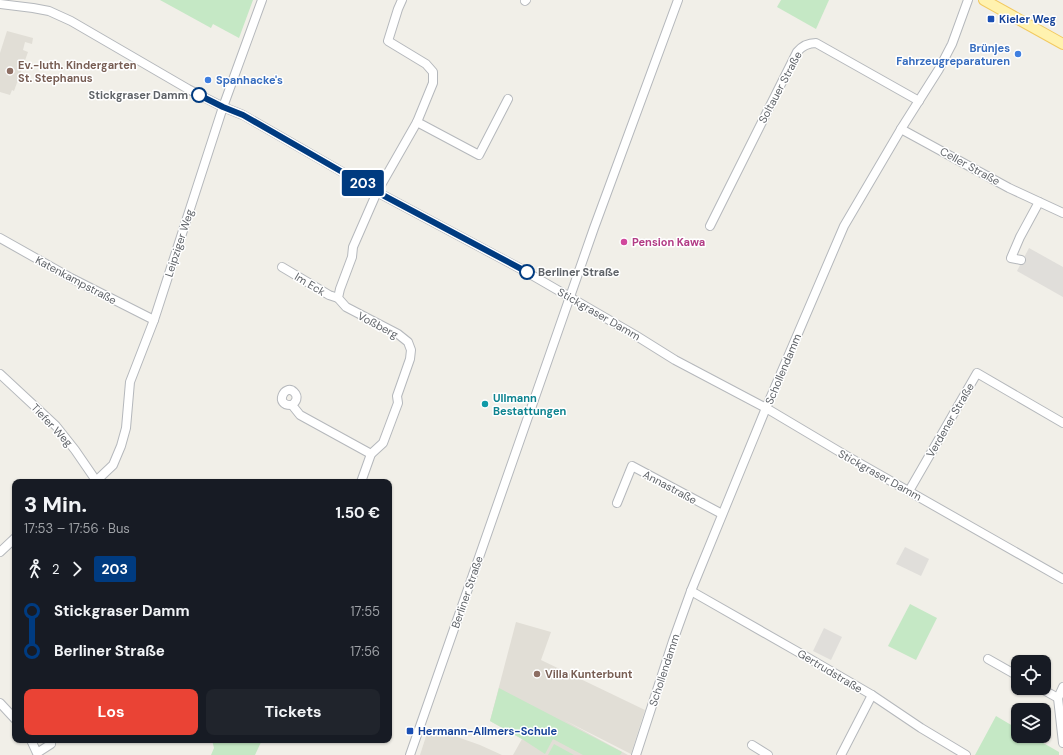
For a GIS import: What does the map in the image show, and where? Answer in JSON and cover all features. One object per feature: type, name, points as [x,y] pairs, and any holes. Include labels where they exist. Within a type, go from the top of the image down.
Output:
[{"type":"main road","points":[[984,0],[1063,44]]},
{"type":"street","name":"Leipziger Weg","points":[[99,479],[113,466],[122,446],[126,428],[130,382],[154,320],[223,107],[262,0]]},
{"type":"street","points":[[338,298],[352,257],[353,247],[377,192],[417,122],[433,83],[433,72],[426,64],[388,41],[402,0]]},
{"type":"street","name":"Schollendamm","points":[[636,755],[691,591],[766,408],[844,226],[901,129],[939,69],[952,44],[968,0]]},
{"type":"street","name":"Berliner Straße","points":[[410,755],[675,1]]},
{"type":"street","name":"Stickgraser Damm","points":[[0,4],[49,11],[71,22],[188,89],[223,107],[243,115],[377,192],[523,270],[675,360],[766,408],[845,455],[1063,578]]},
{"type":"street","name":"Soltauer Straße","points":[[710,226],[797,52],[803,46],[816,43],[919,101]]},
{"type":"street","points":[[417,122],[479,155],[508,99]]},
{"type":"street","name":"Celler Straße","points":[[901,129],[1009,188],[1063,213]]},
{"type":"street","points":[[1021,260],[1011,258],[1020,237],[1040,202]]},
{"type":"street","name":"Katenkampstraße","points":[[0,238],[71,278],[154,320]]},
{"type":"street","name":"Im Eck","points":[[282,267],[329,295],[338,298]]},
{"type":"street","name":"Voßberg","points":[[338,298],[346,307],[398,334],[408,342],[411,350],[410,359],[397,396],[398,403],[383,443],[371,454],[362,479]]},
{"type":"street","name":"Verdener Straße","points":[[909,491],[977,373],[1063,423]]},
{"type":"street","name":"Tiefer Weg","points":[[0,374],[56,426],[75,450],[94,479]]},
{"type":"street","points":[[292,406],[300,415],[371,454]]},
{"type":"street","name":"Annastraße","points":[[617,503],[632,466],[722,514]]},
{"type":"street","points":[[0,552],[12,541]]},
{"type":"street","name":"Gertrudstraße","points":[[691,591],[872,695],[921,728],[966,755]]},
{"type":"street","points":[[988,659],[1011,672]]},
{"type":"street","points":[[1063,687],[1058,698],[1063,743]]},
{"type":"street","points":[[1051,694],[1058,698]]},
{"type":"street","points":[[841,755],[872,695]]},
{"type":"street","points":[[0,702],[12,716]]},
{"type":"street","points":[[32,743],[37,753],[51,744],[50,743]]},
{"type":"street","points":[[752,745],[768,755]]},
{"type":"shaded area","name":"Ev.-luth. Kindergarten St. Stephanus","points":[[7,31],[33,38],[32,44],[25,42],[23,50],[28,52],[14,91],[12,90],[10,95],[0,92],[0,53]]},
{"type":"shaded area","points":[[1029,248],[1063,267],[1063,297],[1017,271]]},
{"type":"shaded area","points":[[905,547],[929,559],[921,576],[896,564]]},
{"type":"shaded area","name":"Villa Kunterbunt","points":[[516,622],[551,632],[541,660],[645,710],[631,754],[564,720],[628,755],[513,755],[522,739],[490,721]]},
{"type":"shaded area","points":[[824,628],[842,637],[831,660],[813,651]]},
{"type":"shaded area","points":[[429,727],[480,745],[502,755],[420,755]]},
{"type":"green space","points":[[160,0],[253,0],[239,38],[213,24],[211,28]]},
{"type":"green space","points":[[781,0],[829,0],[816,29],[777,7]]},
{"type":"green space","points":[[910,604],[937,618],[916,660],[888,646]]},
{"type":"green space","points":[[499,688],[622,752],[620,755],[583,755],[553,739],[545,754],[490,721]]},
{"type":"green space","points":[[996,716],[1011,725],[1011,743],[1043,743],[1059,752],[1059,755],[975,755]]},
{"type":"green space","points":[[213,743],[261,743],[255,755],[211,755],[214,748]]},
{"type":"green space","points":[[554,744],[574,755],[548,755]]},
{"type":"bus line","name":"203","points":[[199,95],[243,115],[377,192],[527,272]]},
{"type":"place","name":"Kieler Weg","points":[[991,19]]},
{"type":"place","name":"Brünjes Fahrzeugreparaturen","points":[[1018,54]]},
{"type":"place","name":"Ev.-luth. Kindergarten St. Stephanus","points":[[10,71]]},
{"type":"place","name":"Spanhacke's","points":[[208,80]]},
{"type":"place","name":"Stickgraser Damm","points":[[199,95]]},
{"type":"place","name":"Pension Kawa","points":[[624,242]]},
{"type":"place","name":"Berliner Straße","points":[[527,272]]},
{"type":"place","name":"Ullmann Bestattungen","points":[[485,404]]},
{"type":"place","name":"Villa Kunterbunt","points":[[537,674]]},
{"type":"place","name":"Hermann-Allmers-Schule","points":[[410,731]]}]
